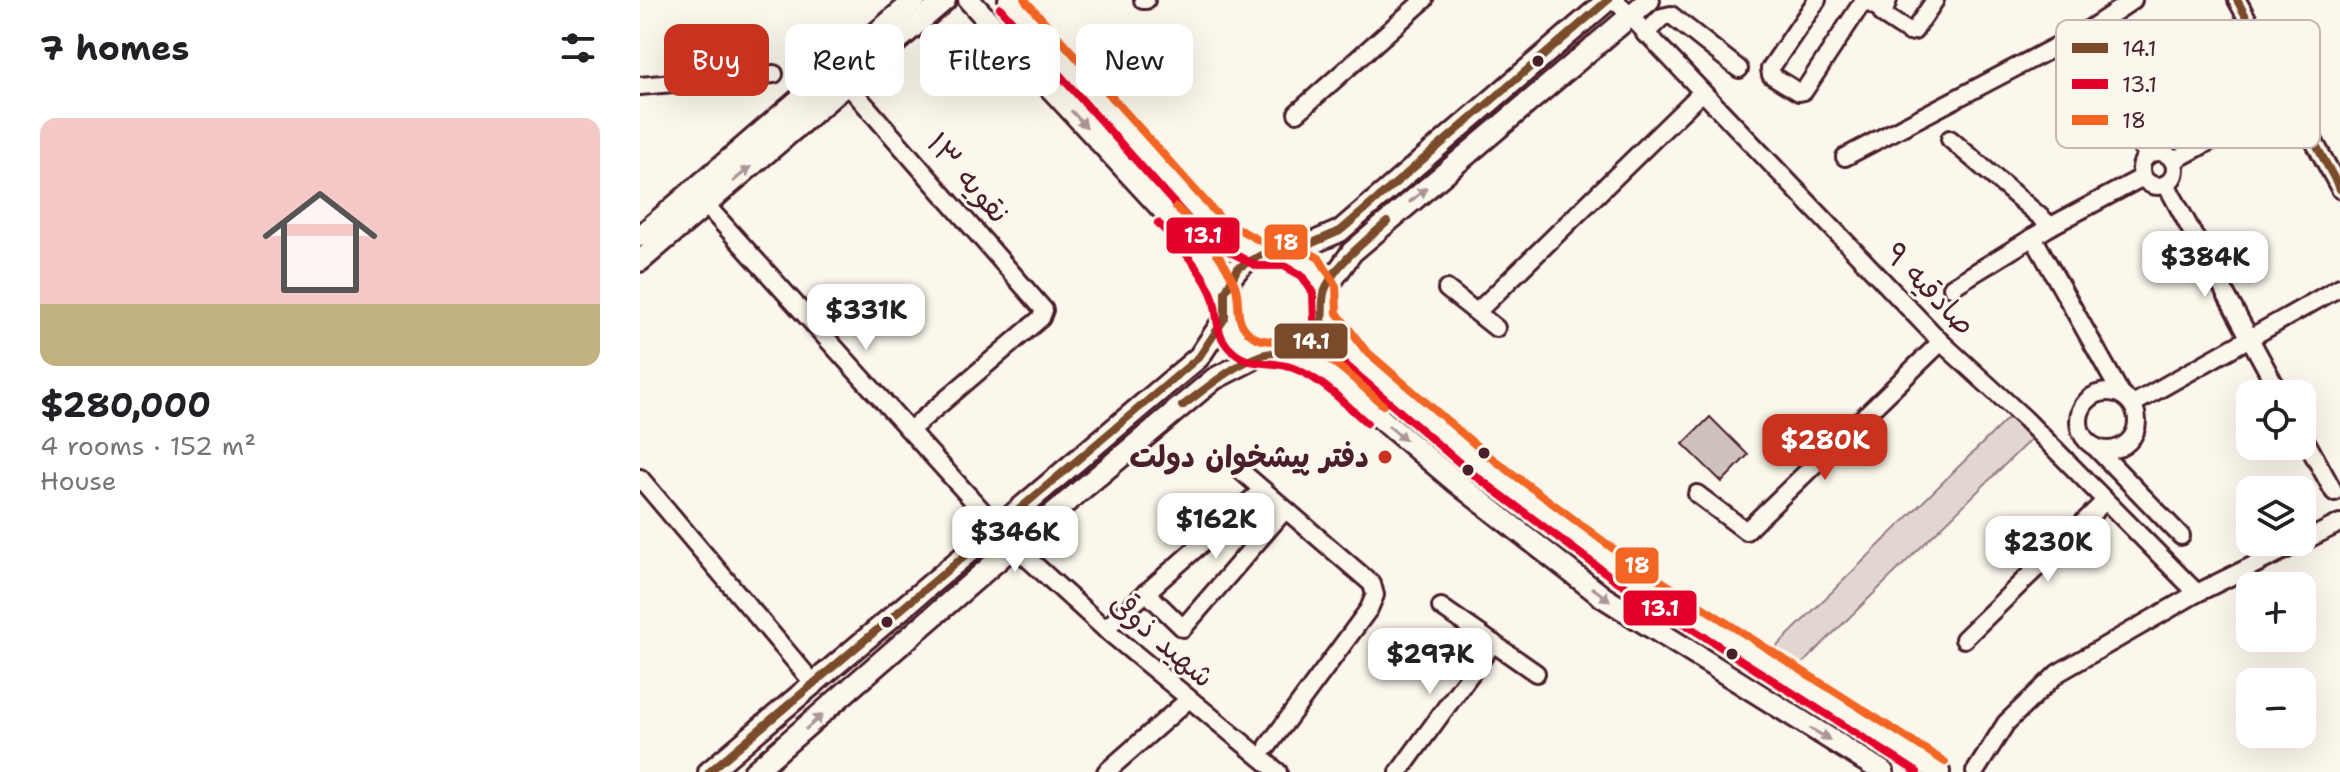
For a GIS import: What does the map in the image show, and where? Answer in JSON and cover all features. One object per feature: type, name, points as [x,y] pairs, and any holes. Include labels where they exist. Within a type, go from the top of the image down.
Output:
[{"type":"main road","points":[[640,236],[915,0]]},
{"type":"main road","points":[[904,35],[945,0]]},
{"type":"main road","points":[[969,0],[1197,247],[1225,292]]},
{"type":"main road","points":[[1009,0],[1214,230],[1261,255]]},
{"type":"main road","points":[[1263,354],[1239,341],[1225,318],[1225,292],[1238,268],[1261,255],[1287,254],[1340,231],[1608,0]]},
{"type":"main road","points":[[1325,290],[1352,252],[1649,0]]},
{"type":"main road","points":[[640,261],[833,96]]},
{"type":"main road","points":[[1287,254],[1311,267],[1325,290],[1325,317],[1312,340],[1289,354]]},
{"type":"main road","points":[[1325,317],[1356,358],[1477,462],[1620,569],[1939,772]]},
{"type":"main road","points":[[709,772],[1199,357],[1225,318]]},
{"type":"main road","points":[[754,772],[1014,546],[1214,379],[1263,354],[1289,354],[1335,380],[1457,483],[1603,597],[1883,772]]},
{"type":"main road","points":[[1199,357],[1210,357],[1217,362],[1219,370],[1214,379]]},
{"type":"street","points":[[1297,113],[1424,0]]},
{"type":"street","name":"صادقیه ۹","points":[[1615,0],[1629,19],[1941,342],[2025,419],[2197,593]]},
{"type":"street","points":[[1817,0],[1770,69],[1771,75],[1799,92],[1804,91],[1864,0],[1885,5],[1904,30],[1914,31],[1935,0]]},
{"type":"street","points":[[2103,20],[2133,0]]},
{"type":"street","points":[[2237,0],[2248,20]]},
{"type":"street","points":[[1645,34],[1662,17],[1671,15],[1739,69]]},
{"type":"street","points":[[1845,157],[2056,46]]},
{"type":"street","points":[[640,86],[774,74]]},
{"type":"street","points":[[1477,312],[1701,93]]},
{"type":"street","name":"نقویه ۱۳","points":[[857,96],[1044,310],[1041,318],[910,430]]},
{"type":"street","points":[[1950,139],[2051,226]]},
{"type":"street","points":[[2143,148],[2150,154],[2163,153],[2173,161],[2175,174],[2166,184],[2153,186],[2143,177],[2142,164],[2150,154]]},
{"type":"street","points":[[2173,161],[2197,148]]},
{"type":"street","points":[[2318,148],[2340,189]]},
{"type":"street","points":[[1952,287],[2051,226],[2143,177]]},
{"type":"street","points":[[2166,184],[2272,380]]},
{"type":"street","name":"شهید ذوقی","points":[[706,205],[1014,546],[1105,629],[1278,772]]},
{"type":"street","points":[[2033,237],[2138,418],[2135,433],[2125,445],[2110,450],[2095,447]]},
{"type":"street","points":[[2181,536],[2084,437],[2079,423],[2082,408],[2092,396],[2106,391],[2127,399],[2250,340],[2340,287]]},
{"type":"street","points":[[1447,289],[1496,328]]},
{"type":"street","points":[[1697,494],[1746,531],[1941,342]]},
{"type":"street","points":[[2316,459],[2334,492]]},
{"type":"street","points":[[1240,470],[1372,584],[1375,595],[1369,609],[1268,746]]},
{"type":"street","points":[[640,478],[815,685]]},
{"type":"street","points":[[1105,629],[1261,491]]},
{"type":"street","points":[[1964,639],[2105,501]]},
{"type":"street","points":[[1146,592],[1183,628],[1284,511]]},
{"type":"street","points":[[2316,535],[2340,523]]},
{"type":"street","points":[[1975,772],[2006,723],[2058,673],[2197,593],[2273,556]]},
{"type":"street","points":[[1441,607],[1536,673]]},
{"type":"street","points":[[1399,772],[1493,643]]},
{"type":"street","points":[[1106,772],[1188,700]]},
{"type":"shaded area","points":[[2012,414],[2034,436],[1802,664],[1775,648]]},
{"type":"building","points":[[1710,417],[1748,455],[1722,482],[1683,444]]},
{"type":"transit line","name":"18","points":[[1025,0],[1222,220],[1264,243],[1290,242],[1319,258],[1336,286],[1337,313],[1365,350],[1485,453],[1627,559],[1945,762]]},
{"type":"transit line","name":"14.1","points":[[709,772],[1199,357],[1225,318],[1225,292],[1238,268],[1261,255],[1287,254],[1340,231],[1608,0]]},
{"type":"transit line","name":"14.1","points":[[2237,0],[2248,20]]},
{"type":"transit line","name":"13.1","points":[[1000,8],[1206,239],[1257,266],[1284,266],[1302,276],[1313,293],[1314,322],[1347,366],[1469,471],[1614,579],[1917,772]]},
{"type":"transit line","name":"14.1","points":[[2318,148],[2340,189]]},
{"type":"transit line","name":"18","points":[[1176,207],[1224,263],[1237,291],[1240,321],[1247,331],[1262,340],[1293,343],[1318,353],[1341,368],[1383,405]]},
{"type":"transit line","name":"14.1","points":[[1182,406],[1238,366],[1266,354],[1298,349],[1311,341],[1320,328],[1323,297],[1329,281],[1352,253],[1387,222]]},
{"type":"transit line","name":"13.1","points":[[1158,223],[1188,256],[1206,282],[1214,299],[1218,328],[1230,349],[1245,359],[1284,365],[1303,372],[1332,392],[1367,423]]},
{"type":"place","name":"دفتر پیشخوان دولت","points":[[1385,457]]}]
